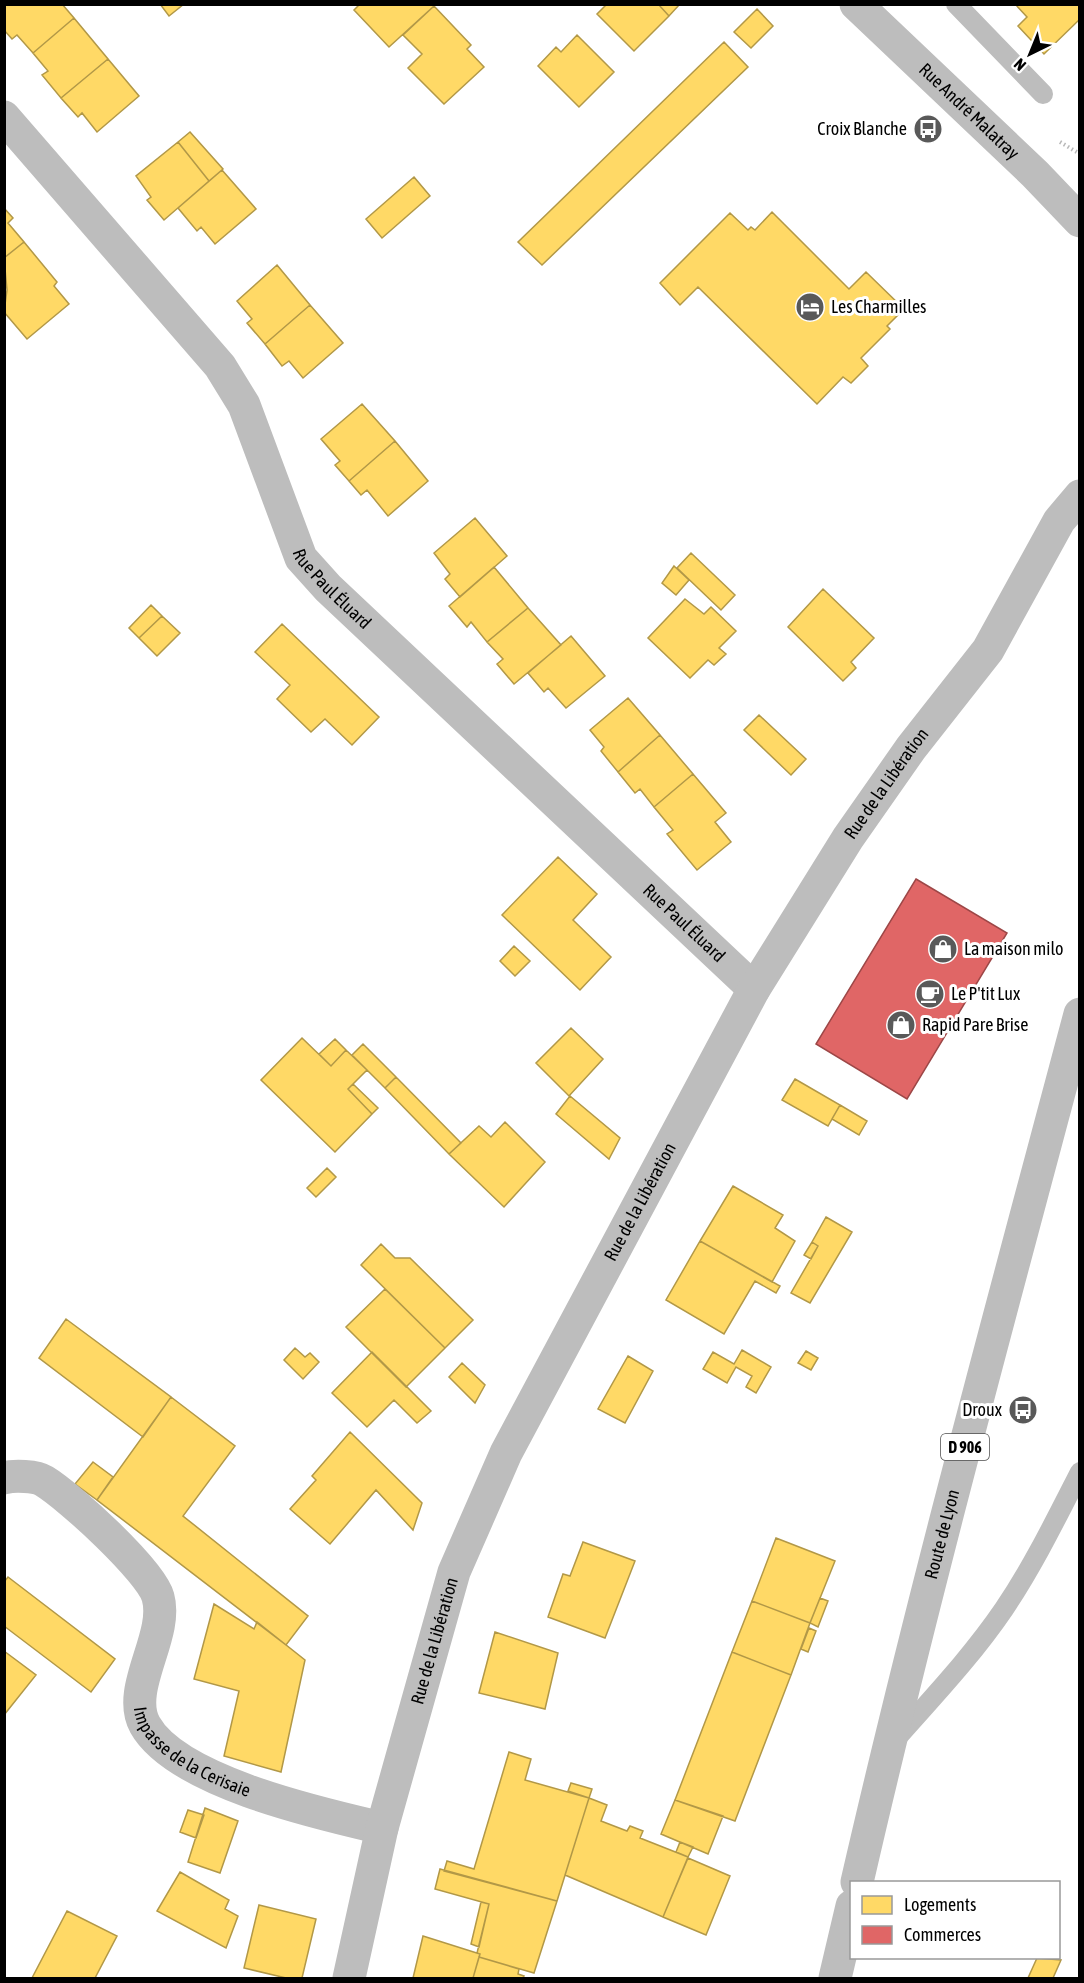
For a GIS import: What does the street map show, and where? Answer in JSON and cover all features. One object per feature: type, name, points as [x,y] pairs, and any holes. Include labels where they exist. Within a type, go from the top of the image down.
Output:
[{"type":"street","name":"Rue André Malatray","points":[[856,4],[1035,174],[1080,221]]},
{"type":"street","name":"Rue Paul Éluard","points":[[4,117],[220,366],[244,405],[301,558],[328,588],[754,989]]},
{"type":"street","name":"Rue de la Libération","points":[[349,1978],[382,1828],[454,1572],[502,1462],[754,989],[848,838],[911,748],[988,650],[1059,521],[1080,496]]},
{"type":"street","name":"Route de Lyon","points":[[857,1881],[888,1748],[1072,1062],[1080,1014]]},
{"type":"street","name":"Impasse de la Cerisaie","points":[[4,1478],[43,1480],[117,1544],[143,1573],[159,1596],[159,1628],[140,1699],[145,1724],[162,1744],[195,1768],[287,1806],[382,1828]]},
{"type":"street","points":[[835,1978],[850,1914]]},
{"type":"lane","points":[[956,4],[1043,94]]},
{"type":"lane","points":[[888,1748],[967,1659],[1004,1608],[1055,1522],[1080,1472]]},
{"type":"building: Logements","points":[[4,4],[62,4],[74,18],[33,53],[17,35],[12,39],[4,30]]},
{"type":"building: Logements","points":[[160,4],[184,4],[169,16]]},
{"type":"building: Logements","points":[[360,4],[432,4],[434,6],[389,47],[354,10]]},
{"type":"building: Logements","points":[[607,4],[658,4],[669,16],[634,51],[597,14]]},
{"type":"building: Logements","points":[[658,4],[680,4],[669,16]]},
{"type":"building: Logements","points":[[1015,4],[1080,4],[1080,19],[1044,54],[1018,26],[1027,17]]},
{"type":"building: Logements","points":[[434,6],[471,45],[467,49],[484,67],[444,104],[408,68],[422,54],[403,35]]},
{"type":"building: Logements","points":[[757,9],[773,26],[751,48],[734,32]]},
{"type":"building: Logements","points":[[74,18],[108,59],[61,98],[42,75],[48,71],[33,53]]},
{"type":"building: Logements","points":[[577,35],[614,72],[579,107],[538,66],[556,47],[561,52]]},
{"type":"building: Logements","points":[[724,42],[748,67],[542,265],[518,242]]},
{"type":"building: Logements","points":[[108,59],[139,96],[97,132],[82,113],[78,117],[61,98]]},
{"type":"building: Logements","points":[[190,132],[223,169],[209,181],[178,142]]},
{"type":"building: Logements","points":[[178,142],[209,181],[164,220],[147,200],[151,197],[136,176]]},
{"type":"building: Logements","points":[[222,170],[256,209],[215,244],[201,227],[197,231],[178,208]]},
{"type":"building: Logements","points":[[414,177],[430,196],[382,238],[366,219]]},
{"type":"building: Logements","points":[[4,208],[13,218],[8,223],[24,242],[4,258]]},
{"type":"building: Logements","name":"Les Charmilles","points":[[772,212],[849,289],[866,272],[904,309],[887,326],[890,329],[861,358],[868,366],[851,383],[843,377],[817,404],[698,287],[680,305],[660,283],[730,213],[748,230],[751,227],[755,230]]},
{"type":"building: Logements","points":[[24,242],[57,282],[54,286],[69,304],[27,339],[4,312],[7,290],[4,258]]},
{"type":"building: Logements","points":[[277,265],[310,305],[265,344],[247,323],[252,319],[237,301]]},
{"type":"building: Logements","points":[[310,305],[343,343],[303,378],[289,361],[282,366],[265,344]]},
{"type":"building: Logements","points":[[362,404],[395,441],[349,481],[335,465],[340,461],[321,439]]},
{"type":"building: Logements","points":[[395,441],[428,481],[388,516],[367,490],[361,495],[349,481]]},
{"type":"building: Logements","points":[[475,518],[507,556],[460,597],[445,579],[450,574],[434,553]]},
{"type":"building: Logements","points":[[691,553],[735,595],[721,610],[677,568]]},
{"type":"building: Logements","points":[[674,566],[689,580],[676,595],[662,583]]},
{"type":"building: Logements","points":[[494,567],[528,608],[487,642],[471,622],[467,627],[449,606]]},
{"type":"building: Logements","points":[[823,589],[874,638],[851,662],[856,668],[843,681],[788,627]]},
{"type":"building: Logements","points":[[685,599],[704,614],[711,607],[736,631],[719,648],[726,654],[714,665],[708,660],[690,678],[648,638]]},
{"type":"building: Logements","points":[[151,605],[162,616],[139,638],[129,628]]},
{"type":"building: Logements","points":[[528,608],[561,645],[514,684],[497,664],[503,659],[487,642]]},
{"type":"building: Logements","points":[[162,616],[180,633],[157,656],[139,638]]},
{"type":"building: Logements","points":[[282,624],[379,717],[352,745],[325,719],[311,732],[277,699],[290,685],[255,652]]},
{"type":"building: Logements","points":[[571,636],[605,676],[566,708],[548,688],[544,692],[528,673]]},
{"type":"building: Logements","points":[[628,698],[660,735],[618,772],[601,751],[604,747],[590,730]]},
{"type":"building: Logements","points":[[759,715],[806,759],[791,775],[744,730]]},
{"type":"building: Logements","points":[[660,735],[693,774],[654,807],[640,789],[635,793],[618,772]]},
{"type":"building: Logements","points":[[693,774],[726,813],[715,822],[731,842],[697,870],[667,834],[673,830],[654,807]]},
{"type":"building: Logements","points":[[558,857],[597,894],[573,920],[611,957],[580,990],[502,915]]},
{"type":"building: Logements","points":[[514,946],[530,961],[515,976],[500,961]]},
{"type":"building: Logements","points":[[571,1028],[603,1059],[569,1096],[536,1063]]},
{"type":"building: Logements","points":[[302,1038],[331,1066],[346,1050],[367,1070],[348,1089],[372,1114],[335,1152],[261,1080]]},
{"type":"building: Logements","points":[[335,1039],[346,1050],[331,1066],[319,1054]]},
{"type":"building: Logements","points":[[363,1044],[396,1077],[385,1088],[352,1055]]},
{"type":"building: Logements","points":[[396,1077],[461,1143],[449,1154],[385,1088]]},
{"type":"building: Logements","points":[[795,1079],[840,1105],[828,1126],[782,1100]]},
{"type":"building: Logements","points":[[353,1084],[378,1108],[372,1114],[348,1089]]},
{"type":"building: Logements","points":[[570,1096],[620,1138],[609,1159],[556,1114]]},
{"type":"building: Logements","points":[[840,1105],[867,1121],[859,1135],[832,1119]]},
{"type":"building: Logements","points":[[505,1122],[545,1162],[504,1207],[449,1154],[479,1126],[491,1137]]},
{"type":"building: Logements","points":[[327,1168],[336,1177],[316,1197],[307,1188]]},
{"type":"building: Logements","points":[[733,1186],[783,1215],[775,1228],[795,1241],[772,1282],[700,1241]]},
{"type":"building: Logements","points":[[826,1217],[852,1232],[810,1303],[791,1293],[818,1246],[812,1242]]},
{"type":"building: Logements","points":[[700,1241],[780,1286],[776,1293],[755,1281],[724,1334],[666,1300]]},
{"type":"building: Logements","points":[[812,1242],[818,1246],[811,1259],[804,1255]]},
{"type":"building: Logements","points":[[381,1244],[395,1258],[410,1258],[473,1320],[445,1348],[361,1265]]},
{"type":"building: Logements","points":[[385,1289],[445,1348],[406,1387],[346,1327]]},
{"type":"building: Logements","points":[[66,1319],[171,1397],[143,1437],[39,1358]]},
{"type":"building: Logements","points":[[295,1348],[305,1357],[310,1353],[319,1362],[303,1379],[284,1360]]},
{"type":"building: Logements","points":[[742,1350],[771,1367],[756,1393],[746,1387],[752,1376],[736,1367],[727,1383],[703,1369],[713,1352],[734,1364]]},
{"type":"building: Logements","points":[[806,1351],[818,1358],[811,1370],[798,1363]]},
{"type":"building: Logements","points":[[372,1352],[431,1411],[417,1423],[394,1400],[367,1427],[332,1393]]},
{"type":"building: Logements","points":[[628,1356],[653,1371],[625,1423],[598,1409]]},
{"type":"building: Logements","points":[[462,1363],[485,1385],[475,1403],[449,1377]]},
{"type":"building: Logements","points":[[171,1397],[235,1446],[183,1516],[308,1616],[286,1645],[97,1500]]},
{"type":"building: Logements","points":[[350,1432],[422,1503],[413,1530],[376,1490],[330,1544],[290,1509],[316,1480],[312,1476]]},
{"type":"building: Logements","points":[[93,1462],[113,1477],[97,1500],[75,1484]]},
{"type":"building: Logements","points":[[776,1538],[835,1561],[810,1623],[752,1601]]},
{"type":"building: Logements","points":[[583,1542],[635,1561],[605,1638],[548,1617],[563,1574],[570,1576]]},
{"type":"building: Logements","points":[[8,1577],[115,1659],[91,1692],[4,1626],[4,1582]]},
{"type":"building: Logements","points":[[820,1598],[828,1601],[818,1627],[810,1623]]},
{"type":"building: Logements","points":[[752,1601],[810,1623],[791,1675],[732,1652]]},
{"type":"building: Logements","points":[[214,1604],[254,1629],[257,1622],[305,1660],[281,1772],[224,1756],[239,1691],[194,1679]]},
{"type":"building: Logements","points":[[809,1628],[816,1631],[808,1652],[801,1649]]},
{"type":"building: Logements","points":[[495,1632],[558,1653],[545,1709],[479,1693]]},
{"type":"building: Logements","points":[[4,1651],[36,1675],[4,1715]]},
{"type":"building: Logements","points":[[732,1652],[791,1675],[735,1821],[675,1800]]},
{"type":"building: Logements","points":[[509,1752],[531,1759],[525,1780],[589,1798],[557,1901],[444,1871],[447,1861],[474,1869]]},
{"type":"building: Logements","points":[[571,1783],[592,1789],[589,1798],[568,1791]]},
{"type":"building: Logements","points":[[589,1798],[607,1805],[601,1821],[627,1831],[630,1826],[643,1831],[640,1838],[688,1857],[663,1917],[565,1875]]},
{"type":"building: Logements","points":[[675,1800],[723,1816],[708,1854],[661,1834]]},
{"type":"building: Logements","points":[[205,1808],[238,1821],[220,1873],[188,1862]]},
{"type":"building: Logements","points":[[188,1810],[204,1815],[196,1838],[180,1832]]},
{"type":"building: Logements","points":[[680,1842],[693,1847],[688,1857],[676,1852]]},
{"type":"building: Logements","points":[[688,1858],[730,1876],[706,1935],[663,1917]]},
{"type":"building: Logements","points":[[440,1869],[557,1901],[534,1973],[479,1957],[480,1954],[477,1953],[489,1904],[435,1889]]},
{"type":"building: Logements","points":[[180,1872],[229,1900],[225,1909],[238,1916],[226,1948],[157,1911]]},
{"type":"building: Logements","points":[[481,1902],[489,1904],[479,1947],[471,1944]]},
{"type":"building: Logements","points":[[259,1905],[316,1919],[302,1978],[286,1978],[244,1968]]},
{"type":"building: Logements","points":[[67,1911],[117,1936],[95,1978],[32,1978]]},
{"type":"building: Logements","points":[[423,1936],[480,1954],[473,1978],[413,1978]]},
{"type":"building: Logements","points":[[479,1957],[519,1969],[518,1974],[524,1976],[523,1978],[473,1978]]},
{"type":"building: Logements","points":[[1037,1959],[1061,1960],[1053,1978],[1028,1978]]},
{"type":"building: Commerces","points":[[916,879],[1007,933],[907,1099],[816,1044]]},
{"type":"place","name":"Croix Blanche","points":[[928,129]]},
{"type":"place","name":"Les Charmilles","points":[[810,307]]},
{"type":"place","name":"La maison milo","points":[[943,949]]},
{"type":"place","name":"Le P'tit Lux","points":[[930,994]]},
{"type":"place","name":"Rapid Pare Brise","points":[[901,1025]]},
{"type":"place","name":"Droux","points":[[1023,1410]]}]
